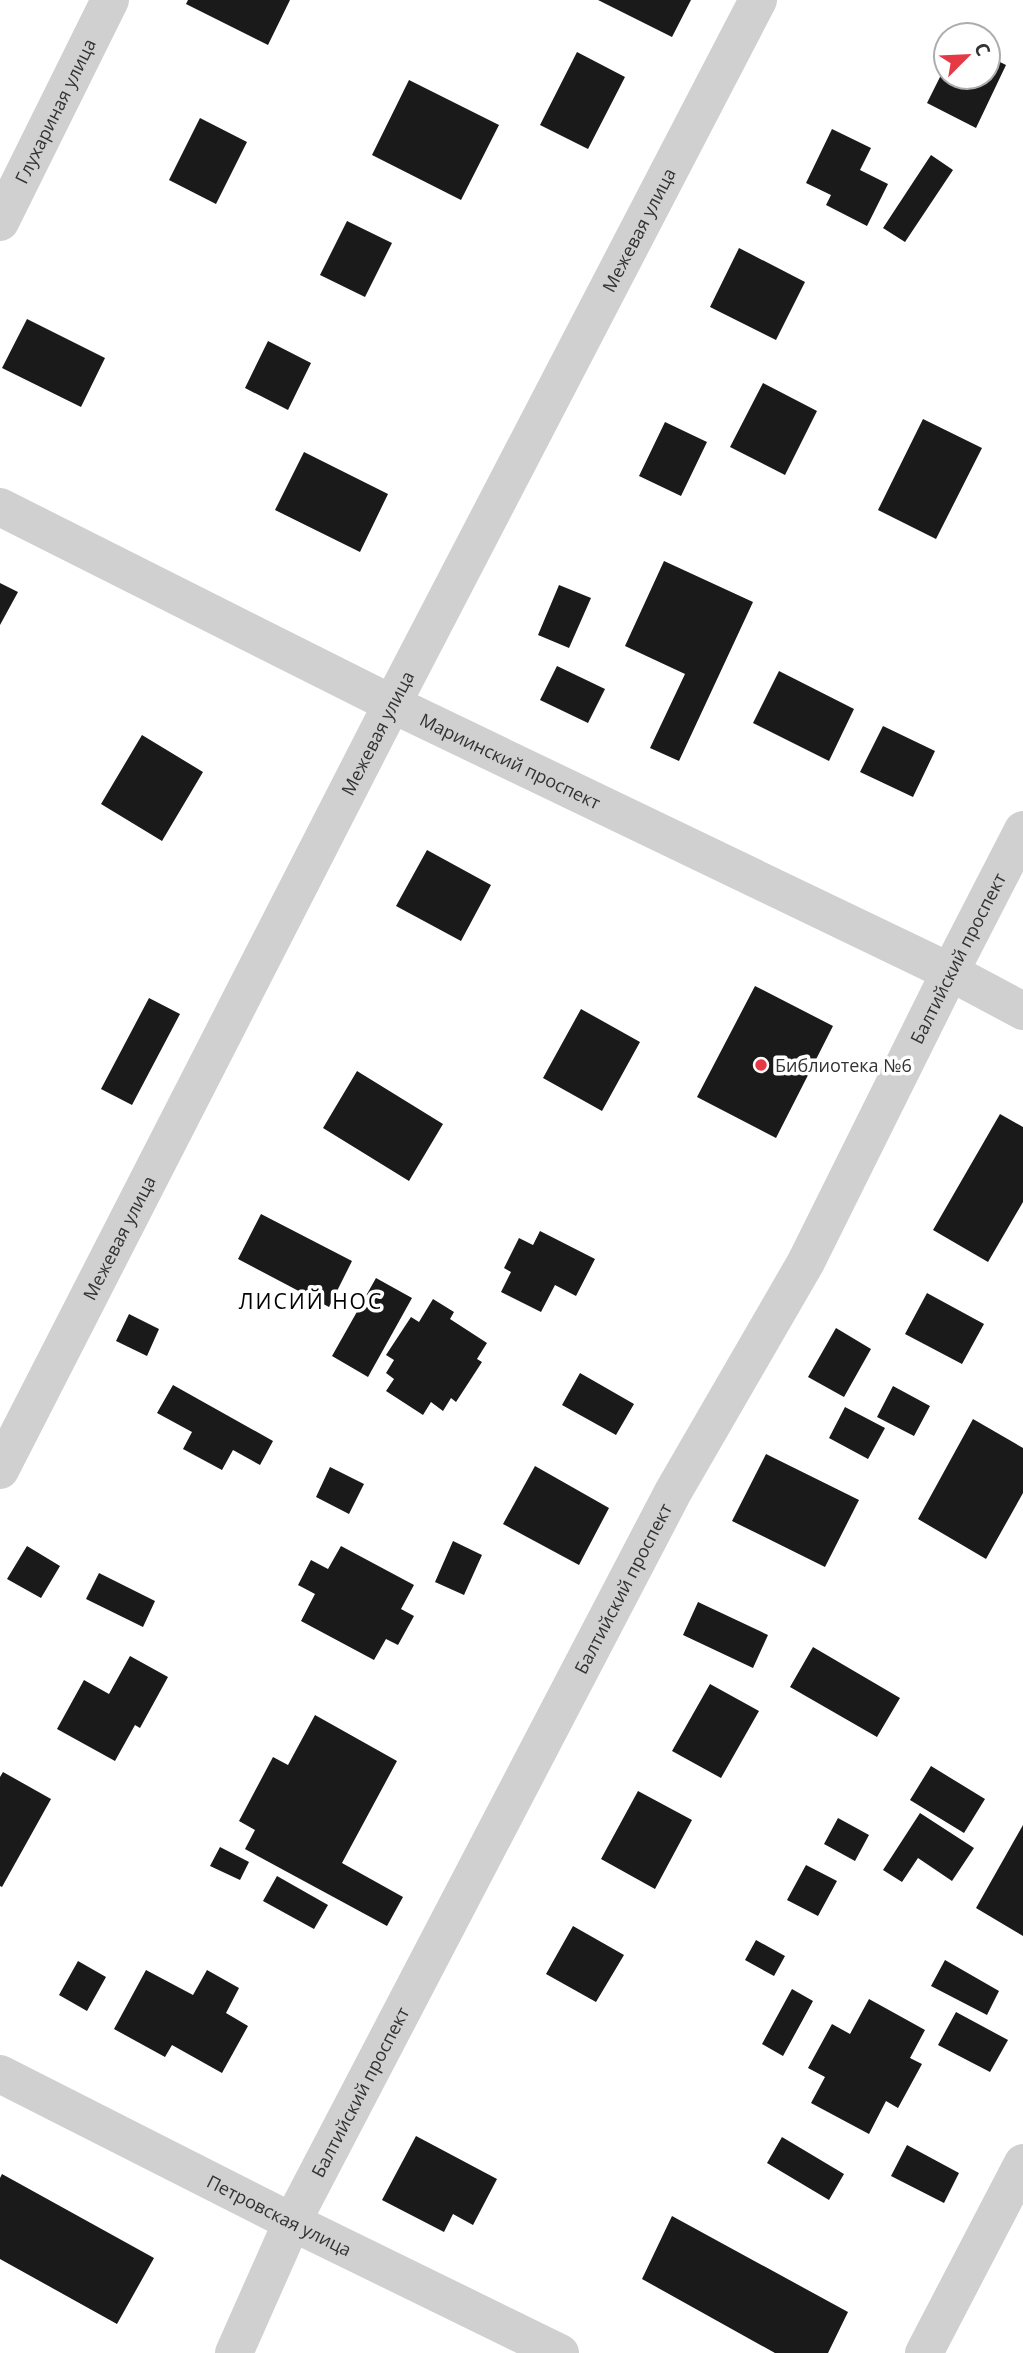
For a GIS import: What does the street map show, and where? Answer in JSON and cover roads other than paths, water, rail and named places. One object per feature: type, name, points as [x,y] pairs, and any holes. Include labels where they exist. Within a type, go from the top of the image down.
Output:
[{"type":"street","name":"Глухариная улица","points":[[0,222],[110,0]]},
{"type":"street","name":"Межевая улица","points":[[0,1470],[392,704],[758,0]]},
{"type":"street","name":"Мариинский проспект","points":[[0,507],[392,704],[950,972],[1023,1011]]},
{"type":"street","name":"Балтийский проспект","points":[[234,2353],[292,2222],[673,1492],[806,1262],[1023,830]]},
{"type":"street","name":"Петровская улица","points":[[0,2074],[292,2222],[560,2353]]},
{"type":"street","points":[[924,2353],[1023,2163]]},
{"type":"place","name":"Библиотека №6","points":[[761,1065]]},
{"type":"district","name":"ЛИСИЙ НОС","points":[[311,1301]]}]
